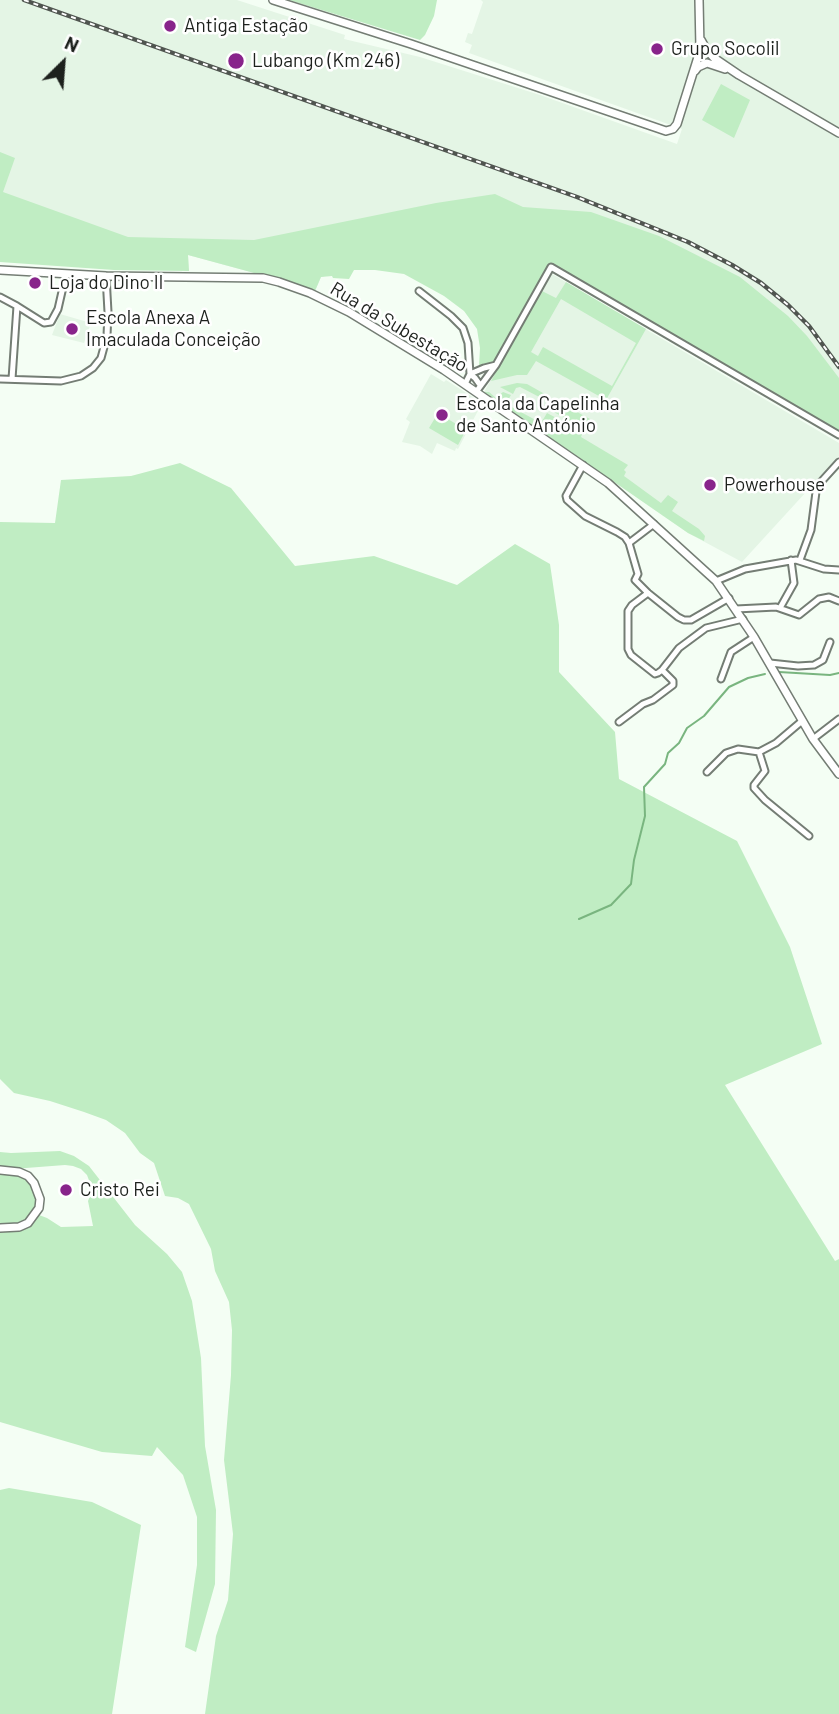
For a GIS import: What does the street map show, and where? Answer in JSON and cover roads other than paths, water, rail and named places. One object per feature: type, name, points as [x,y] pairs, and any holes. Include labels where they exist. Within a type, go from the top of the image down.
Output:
[{"type":"street","points":[[273,0],[486,68],[666,131],[677,124],[700,49],[699,0]]},
{"type":"street","points":[[699,36],[714,58],[738,75],[839,133]]},
{"type":"street","points":[[694,72],[707,63],[738,75]]},
{"type":"street","points":[[478,388],[496,365],[551,267],[839,435]]},
{"type":"street","name":"Rua da Subestação","points":[[0,270],[106,276],[263,278],[310,293],[349,312],[465,384],[478,388],[624,496],[716,581],[743,619],[802,721],[839,774]]},
{"type":"street","points":[[0,297],[44,323],[51,322],[58,309],[66,274]]},
{"type":"street","points":[[0,379],[61,381],[81,376],[93,368],[101,358],[107,336],[106,276]]},
{"type":"street","points":[[419,291],[463,328],[468,343],[470,374],[465,384]]},
{"type":"street","points":[[12,379],[16,306]]},
{"type":"street","points":[[470,374],[496,365]]},
{"type":"street","points":[[470,374],[475,378],[478,388]]},
{"type":"street","points":[[800,560],[811,530],[816,492],[839,462]]},
{"type":"street","points":[[583,465],[569,489],[567,499],[585,516],[625,537],[638,574],[635,580],[648,593],[684,620],[691,620],[729,598]]},
{"type":"street","points":[[629,544],[654,524]]},
{"type":"street","points":[[716,581],[744,569],[800,560],[824,569],[839,569]]},
{"type":"street","points":[[780,608],[794,583],[791,561]]},
{"type":"street","points":[[648,593],[628,611],[628,649],[631,655],[655,674],[662,670],[679,648],[706,628],[743,619]]},
{"type":"street","points":[[736,609],[780,608],[799,615],[819,599],[829,597],[839,601]]},
{"type":"street","points":[[721,679],[732,652],[754,637]]},
{"type":"street","points":[[770,663],[814,666],[823,660],[830,642]]},
{"type":"street","points":[[619,722],[673,685],[673,681],[662,670]]},
{"type":"street","points":[[813,738],[839,719]]},
{"type":"street","points":[[706,772],[726,753],[738,749],[759,752],[776,743],[802,721]]},
{"type":"street","points":[[759,752],[765,771],[754,788],[809,836]]},
{"type":"street","points":[[0,1170],[19,1172],[27,1176],[34,1183],[40,1199],[39,1208],[27,1223],[19,1227],[0,1228]]},
{"type":"waterway","points":[[779,672],[830,675],[839,673]]},
{"type":"waterway","points":[[579,919],[611,905],[631,884],[645,816],[644,787],[665,764],[668,753],[679,743],[687,728],[704,716],[729,687],[765,674]]},
{"type":"railway","points":[[24,0],[577,197],[688,242],[761,283],[788,305],[809,326],[839,367]]},
{"type":"place","name":"Antiga Estação","points":[[170,26]]},
{"type":"place","name":"Grupo Socolil","points":[[657,49]]},
{"type":"place","name":"Lubango (Km 246)","points":[[236,61]]},
{"type":"place","name":"Loja do Dino II","points":[[35,283]]},
{"type":"place","name":"Escola Anexa A Imaculada Conceição","points":[[72,329]]},
{"type":"place","name":"Escola da Capelinha de Santo António","points":[[442,415]]},
{"type":"place","name":"Powerhouse","points":[[710,485]]},
{"type":"place","name":"Cristo Rei","points":[[66,1190]]}]
